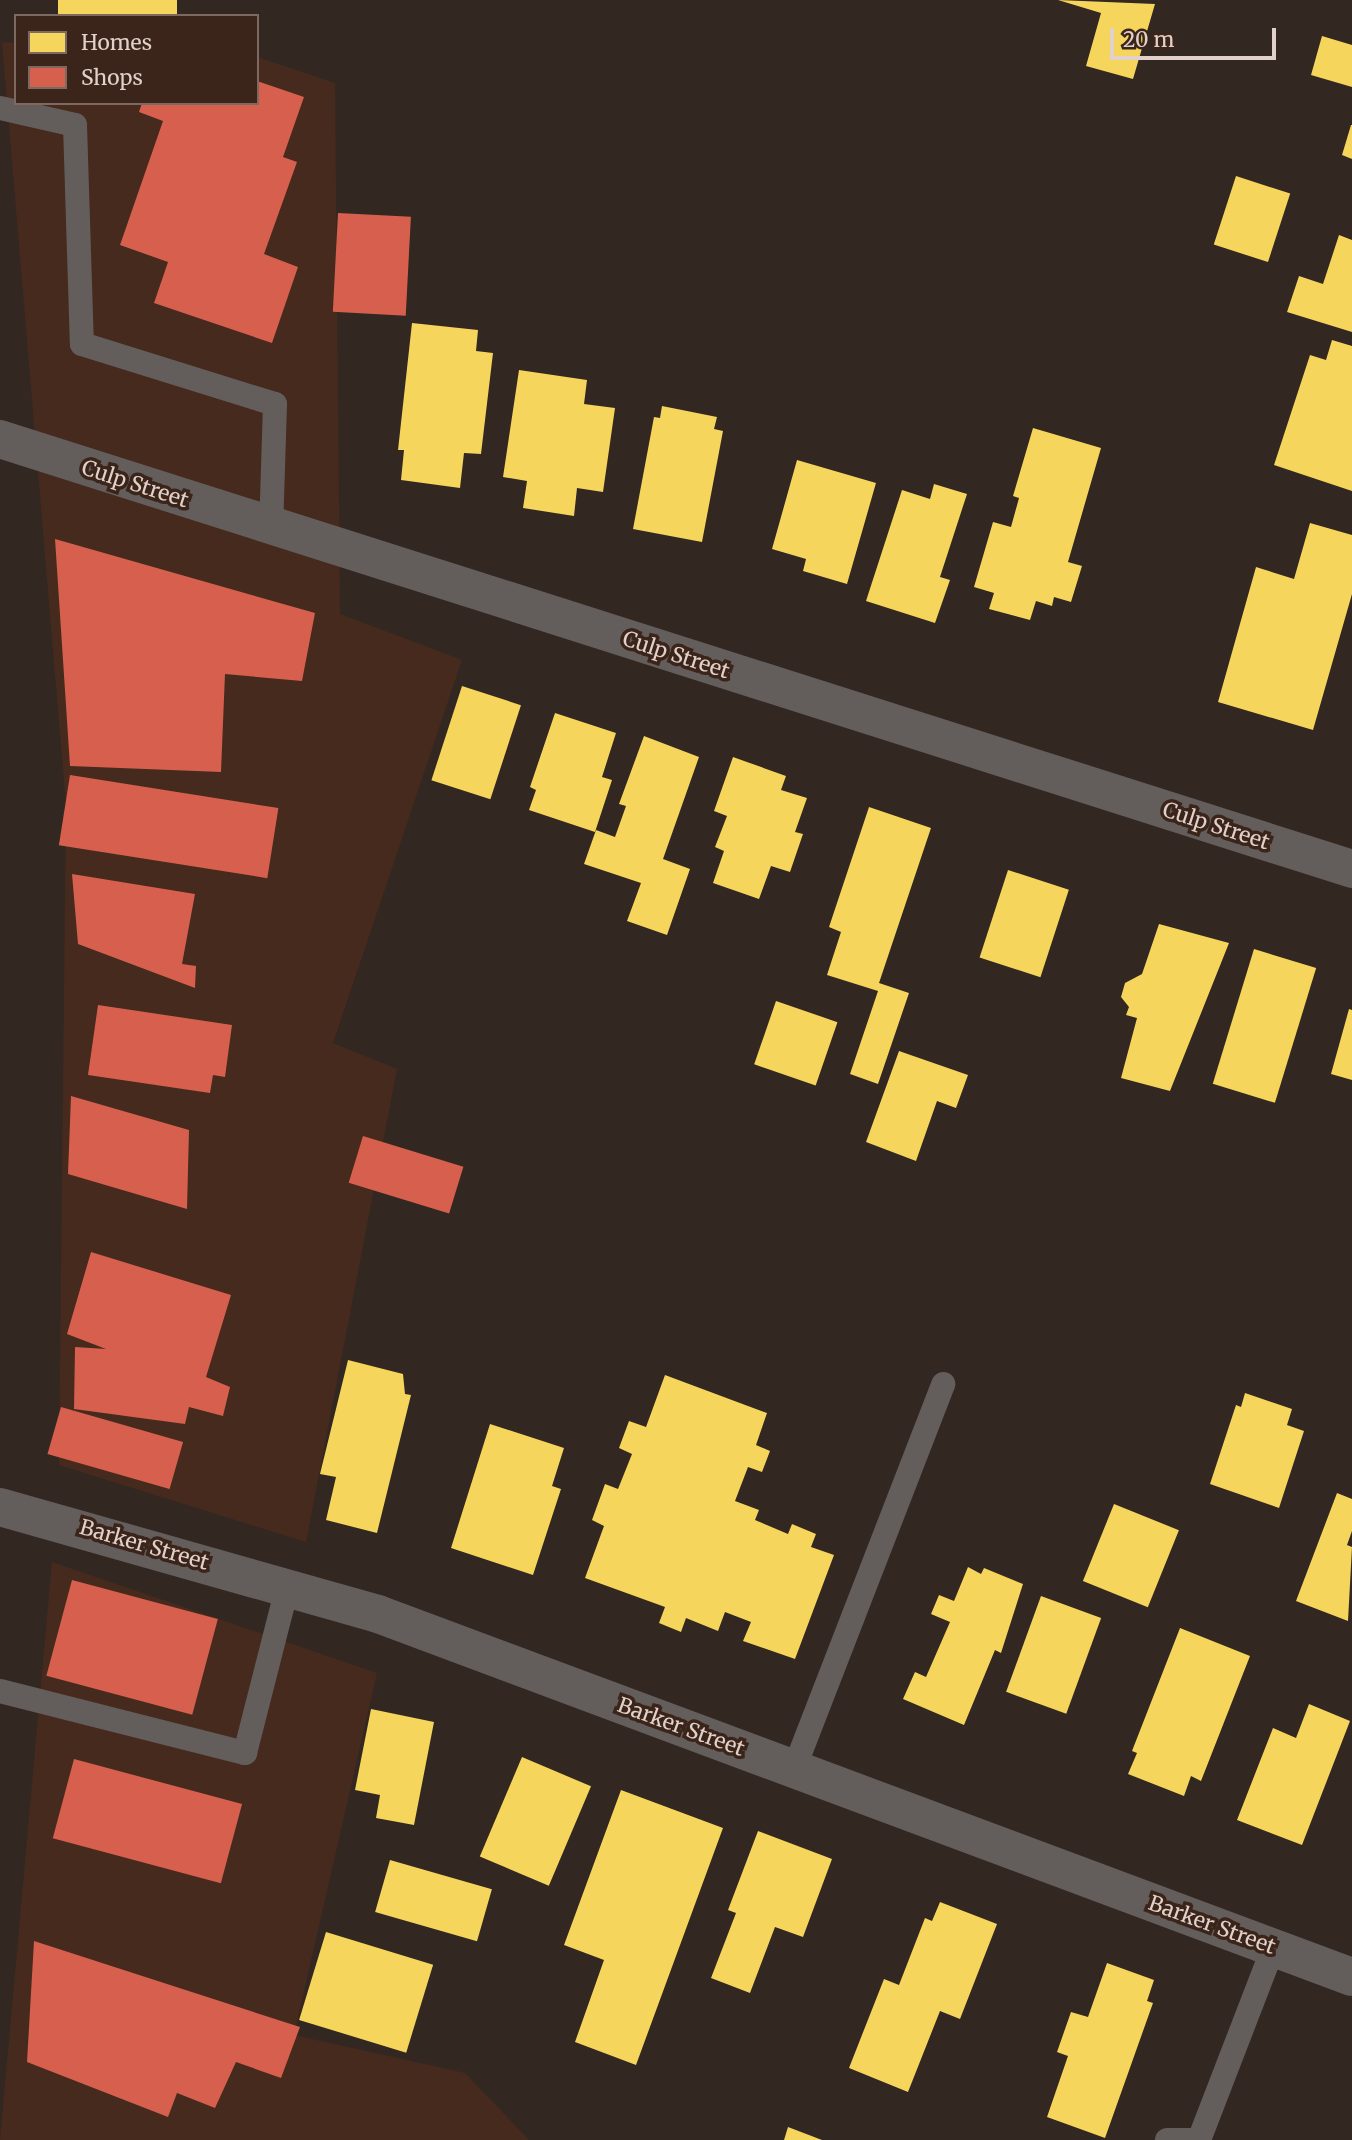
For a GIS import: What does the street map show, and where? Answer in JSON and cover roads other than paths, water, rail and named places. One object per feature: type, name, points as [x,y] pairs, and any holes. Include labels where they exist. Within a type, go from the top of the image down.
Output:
[{"type":"street","name":"Culp Street","points":[[0,439],[271,528],[1352,869]]},
{"type":"street","name":"Barker Street","points":[[0,1507],[378,1614],[1352,1977]]},
{"type":"lane","points":[[0,108],[75,125],[82,344],[275,404],[271,528]]},
{"type":"lane","points":[[794,1769],[943,1384]]},
{"type":"lane","points":[[0,1691],[246,1753],[287,1588]]},
{"type":"lane","points":[[1199,2140],[1273,1948]]},
{"type":"lane","points":[[1167,2140],[1189,2140]]}]
